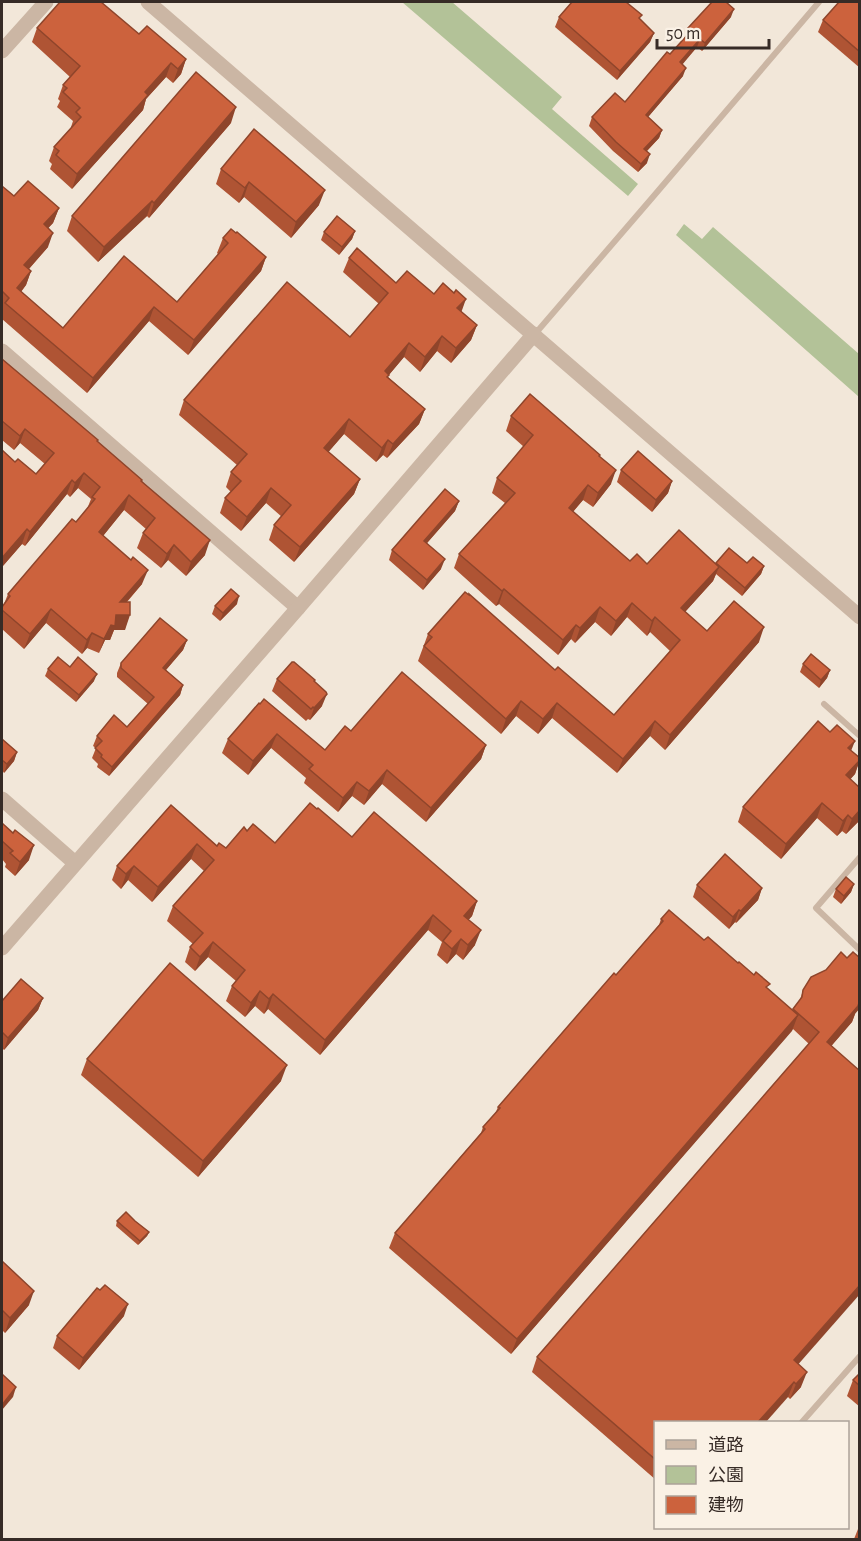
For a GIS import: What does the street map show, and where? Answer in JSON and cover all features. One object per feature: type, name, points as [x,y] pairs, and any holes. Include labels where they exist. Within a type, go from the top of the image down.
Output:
[{"type":"street","points":[[2,51],[46,2]]},
{"type":"street","points":[[148,2],[860,617]]},
{"type":"street","points":[[2,948],[534,334]]},
{"type":"street","points":[[2,351],[298,608]]},
{"type":"street","points":[[2,799],[75,863]]},
{"type":"lane","points":[[534,334],[660,190],[819,2]]},
{"type":"lane","points":[[824,704],[860,736]]},
{"type":"lane","points":[[860,857],[816,908],[860,950]]},
{"type":"lane","points":[[803,1421],[860,1356]]},
{"type":"green space","points":[[402,2],[452,2],[562,97],[552,109],[638,184],[628,196]]},
{"type":"green space","points":[[684,224],[702,239],[713,227],[859,354],[859,397],[676,235]]},
{"type":"building","points":[[60,2],[101,2],[139,34],[147,26],[186,59],[178,69],[171,63],[145,92],[148,95],[77,174],[56,155],[59,151],[54,147],[81,117],[76,112],[80,108],[63,92],[67,88],[63,85],[80,66],[37,28]]},
{"type":"building","points":[[572,2],[626,2],[642,15],[639,18],[654,33],[620,71],[559,17]]},
{"type":"building","points":[[712,2],[726,2],[734,9],[705,43],[700,39],[680,62],[686,68],[646,115],[662,130],[644,149],[650,154],[641,164],[592,117],[615,93],[625,102],[667,52],[670,54],[691,31],[688,28]]},
{"type":"building","points":[[839,2],[860,2],[860,52],[823,20]]},
{"type":"building","points":[[196,72],[236,107],[154,203],[152,201],[104,247],[72,216]]},
{"type":"building","points":[[254,129],[325,190],[296,222],[249,182],[245,188],[221,169]]},
{"type":"building","points":[[28,181],[59,208],[44,224],[53,233],[24,265],[31,271],[17,288],[63,328],[124,256],[177,302],[228,243],[223,238],[231,229],[266,257],[194,340],[154,307],[93,378],[5,303],[9,298],[2,291],[2,186],[14,196]]},
{"type":"building","points":[[337,216],[355,231],[342,247],[324,232]]},
{"type":"building","points":[[357,248],[396,283],[407,271],[434,294],[443,283],[454,293],[456,290],[466,299],[457,308],[477,325],[456,348],[442,336],[425,357],[409,343],[385,371],[389,375],[387,377],[425,409],[393,444],[388,440],[382,448],[349,419],[324,448],[360,479],[300,547],[274,525],[291,505],[271,488],[247,517],[225,498],[241,481],[231,472],[247,454],[184,400],[287,282],[350,337],[388,293],[349,258]]},
{"type":"building","points":[[2,359],[98,440],[141,481],[210,540],[191,562],[174,545],[167,554],[143,533],[155,518],[129,495],[99,532],[131,560],[133,557],[148,570],[120,602],[130,602],[130,615],[116,615],[115,626],[111,625],[104,639],[92,633],[87,640],[51,609],[30,634],[2,610],[10,596],[8,594],[72,519],[76,522],[95,499],[92,497],[100,487],[84,473],[75,483],[72,480],[30,532],[27,529],[2,558],[2,450],[15,462],[18,459],[36,474],[54,453],[25,429],[20,436],[2,421]]},
{"type":"building","points":[[530,394],[616,470],[598,493],[588,485],[569,508],[630,561],[637,554],[647,564],[679,530],[719,567],[681,608],[707,631],[734,601],[764,627],[670,735],[655,721],[623,759],[557,703],[543,719],[521,701],[506,719],[424,646],[432,637],[428,634],[465,592],[555,670],[558,667],[614,715],[680,640],[655,617],[652,621],[632,603],[616,621],[600,607],[580,628],[576,625],[563,640],[459,554],[515,493],[497,478],[533,435],[511,416]]},
{"type":"building","points":[[638,451],[672,481],[656,500],[621,470]]},
{"type":"building","points":[[445,489],[459,501],[424,541],[445,559],[427,580],[392,550]]},
{"type":"building","points":[[729,548],[747,563],[753,557],[764,566],[745,588],[716,563]]},
{"type":"building","points":[[231,589],[239,596],[223,613],[215,606]]},
{"type":"building","points":[[160,618],[187,640],[163,668],[183,685],[112,767],[95,748],[102,741],[97,736],[114,715],[127,727],[154,697],[121,668],[121,663]]},
{"type":"building","points":[[811,654],[830,670],[821,680],[803,664]]},
{"type":"building","points":[[58,657],[70,667],[78,657],[97,674],[79,695],[48,669]]},
{"type":"building","points":[[292,662],[315,680],[327,694],[314,708],[311,709],[277,679]]},
{"type":"building","points":[[402,672],[486,745],[431,808],[387,770],[369,791],[357,782],[343,798],[309,769],[313,765],[277,734],[253,761],[228,739],[264,699],[325,750],[345,726],[351,731]]},
{"type":"building","points":[[818,721],[830,732],[837,725],[855,741],[848,748],[860,760],[846,775],[860,788],[860,810],[852,819],[848,815],[843,821],[822,803],[786,844],[743,807]]},
{"type":"building","points":[[2,739],[17,752],[7,764],[2,760]]},
{"type":"building","points":[[310,803],[352,837],[374,812],[477,901],[464,916],[481,930],[468,945],[461,939],[452,949],[443,941],[451,931],[433,915],[325,1040],[273,994],[269,999],[260,991],[251,1003],[232,986],[245,970],[213,942],[200,957],[190,947],[203,933],[173,906],[214,860],[197,844],[158,887],[134,866],[126,874],[117,866],[171,805],[217,846],[219,843],[226,848],[244,827],[247,831],[253,824],[275,843]]},
{"type":"building","points":[[2,823],[13,833],[15,830],[34,845],[20,862],[10,853],[13,851],[2,841]]},
{"type":"building","points":[[725,854],[762,888],[733,917],[697,885]]},
{"type":"building","points":[[846,877],[854,884],[844,896],[836,889]]},
{"type":"building","points":[[669,910],[704,940],[708,937],[754,975],[756,972],[770,984],[766,987],[798,1015],[517,1339],[395,1233],[485,1129],[483,1127],[500,1108],[498,1107],[614,973],[616,975],[663,921],[661,919]]},
{"type":"building","points":[[841,952],[847,958],[853,952],[860,958],[858,1006],[827,1042],[860,1071],[860,1285],[794,1360],[807,1372],[796,1384],[794,1382],[759,1421],[654,1421],[654,1458],[537,1357],[819,1032],[793,1009],[802,997],[803,990],[811,977],[826,970]]},
{"type":"building","points":[[170,963],[287,1065],[203,1161],[87,1059]]},
{"type":"building","points":[[21,979],[43,998],[8,1038],[2,1032],[2,1001]]},
{"type":"building","points":[[126,1212],[149,1232],[140,1241],[117,1221]]},
{"type":"building","points":[[2,1261],[34,1291],[10,1318],[2,1310]]},
{"type":"building","points":[[105,1285],[128,1304],[83,1358],[57,1336],[97,1288],[100,1290]]},
{"type":"building","points":[[860,1373],[860,1386],[853,1380]]},
{"type":"building","points":[[2,1374],[16,1387],[2,1405]]}]
